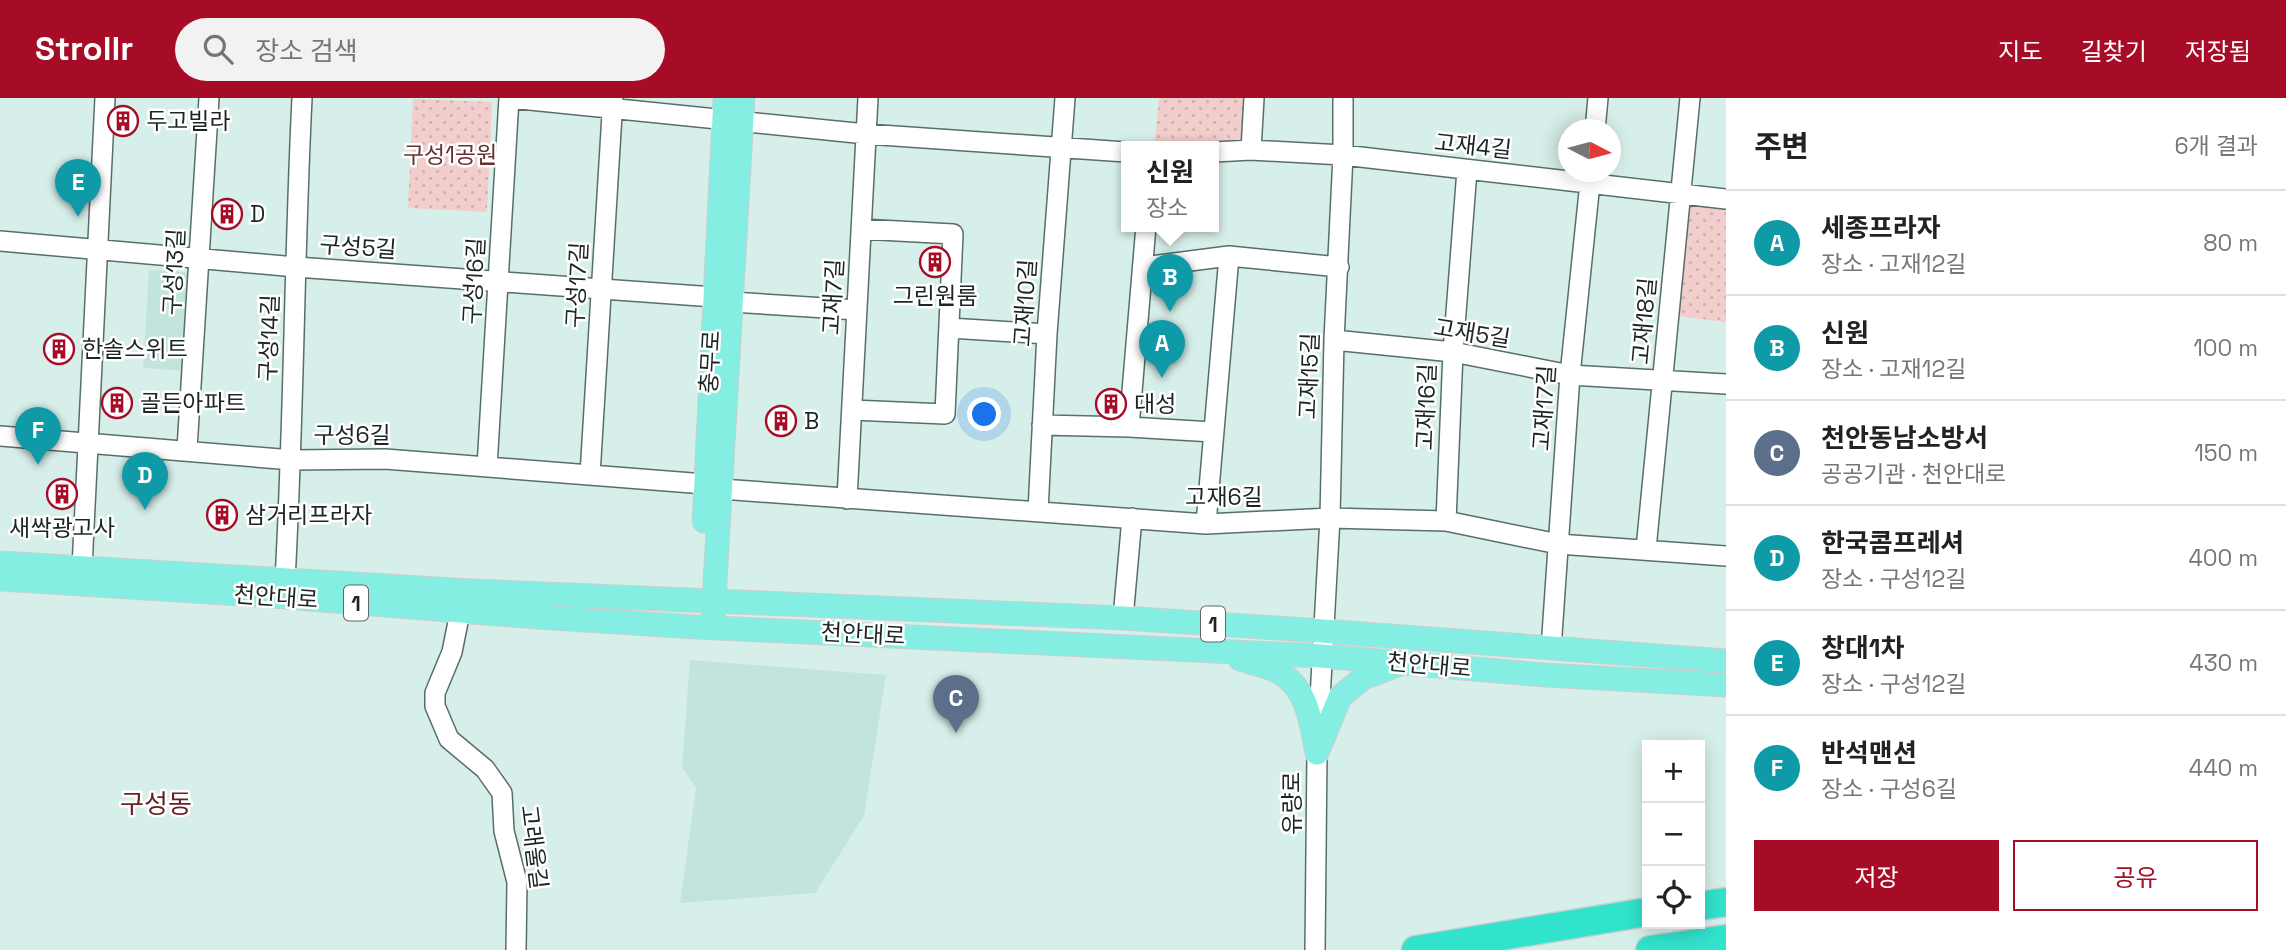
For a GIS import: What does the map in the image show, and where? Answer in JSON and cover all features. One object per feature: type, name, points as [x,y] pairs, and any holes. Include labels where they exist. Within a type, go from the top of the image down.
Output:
[{"type":"highway","points":[[1705,905],[1726,902]]},
{"type":"highway","points":[[1416,950],[1642,913]]},
{"type":"highway","points":[[1650,950],[1726,939]]},
{"type":"main road","name":"충무로","points":[[704,627],[733,109]]},
{"type":"main road","name":"천안대로","points":[[0,563],[471,591],[1123,618],[1726,661]]},
{"type":"main road","name":"천안대로","points":[[0,579],[704,627],[1216,650],[1545,675],[1726,685]]},
{"type":"main road","points":[[1216,650],[1279,672],[1302,694],[1309,713],[1317,753]]},
{"type":"main road","points":[[1317,753],[1340,697],[1363,678],[1403,663]]},
{"type":"street","points":[[82,568],[105,98]]},
{"type":"street","name":"구성13길","points":[[187,450],[209,98]]},
{"type":"street","name":"구성14길","points":[[285,580],[292,460],[302,98]]},
{"type":"street","points":[[510,98],[733,109],[866,134],[1121,152]]},
{"type":"street","name":"구성16길","points":[[487,467],[510,98]]},
{"type":"street","name":"고재7길","points":[[847,499],[868,98]]},
{"type":"street","name":"고재10길","points":[[1038,511],[1047,334],[1065,98]]},
{"type":"street","points":[[1251,150],[1254,98]]},
{"type":"street","name":"고재15길","points":[[1321,656],[1330,518],[1343,98]]},
{"type":"street","points":[[1596,119],[1598,98]]},
{"type":"street","name":"고재18길","points":[[1646,549],[1690,98]]},
{"type":"street","name":"구성17길","points":[[590,475],[612,103]]},
{"type":"street","name":"고재4길","points":[[1219,152],[1251,150],[1343,155],[1466,170],[1558,175]]},
{"type":"street","name":"고재16길","points":[[1446,521],[1453,352],[1466,170]]},
{"type":"street","name":"고재17길","points":[[1551,649],[1570,375],[1590,182]]},
{"type":"street","name":"고재4길","points":[[1616,182],[1681,195],[1726,199]]},
{"type":"street","points":[[852,410],[945,414],[953,234],[861,229]]},
{"type":"street","points":[[1129,427],[1146,232]]},
{"type":"street","name":"구성5길","points":[[0,241],[722,300]]},
{"type":"street","points":[[1143,267],[1229,256],[1339,267]]},
{"type":"street","points":[[1206,524],[1229,256]]},
{"type":"street","name":"충무로","points":[[722,300],[857,310]]},
{"type":"street","points":[[949,328],[1047,334]]},
{"type":"street","name":"고재5길","points":[[1334,340],[1453,352],[1570,375],[1726,384]]},
{"type":"street","points":[[1042,425],[1213,432]]},
{"type":"street","name":"구성6길","points":[[0,436],[292,460],[385,459],[713,486]]},
{"type":"street","name":"고재6길","points":[[713,486],[847,499],[1206,524],[1330,518],[1446,521],[1558,544],[1726,556]]},
{"type":"street","points":[[1123,618],[1132,518]]},
{"type":"street","name":"고래울길","points":[[460,612],[452,653],[435,693],[435,706],[449,739],[485,769],[502,793],[504,831],[517,882],[516,950]]},
{"type":"street","name":"유량로","points":[[1315,950],[1321,656]]},
{"type":"shaded area","points":[[149,270],[187,272],[193,284],[187,371],[143,368]]},
{"type":"shaded area","points":[[690,660],[886,675],[864,816],[815,893],[680,903],[696,788],[682,767]]},
{"type":"green space","points":[[1159,98],[1248,98],[1245,142],[1219,145],[1219,141],[1155,141]]},
{"type":"green space","name":"구성1공원","points":[[413,99],[492,102],[487,212],[408,208]]},
{"type":"green space","points":[[1688,206],[1726,209],[1726,322],[1677,316]]},
{"type":"place","name":"두고빌라","points":[[123,121]]},
{"type":"place","name":"D","points":[[227,214]]},
{"type":"place","name":"창대1차","points":[[78,217]]},
{"type":"place","name":"그린원룸","points":[[935,262]]},
{"type":"place","name":"신원","points":[[1170,312]]},
{"type":"place","name":"한솔스위트","points":[[59,349]]},
{"type":"place","name":"세종프라자","points":[[1162,378]]},
{"type":"place","name":"골든아파트","points":[[117,403]]},
{"type":"place","name":"대성","points":[[1111,404]]},
{"type":"place","name":"B","points":[[781,421]]},
{"type":"place","name":"반석맨션","points":[[38,465]]},
{"type":"place","name":"새싹광고사","points":[[62,494]]},
{"type":"place","name":"한국콤프레셔","points":[[145,510]]},
{"type":"place","name":"삼거리프라자","points":[[222,515]]},
{"type":"place","name":"천안동남소방서","points":[[956,733]]},
{"type":"district","name":"구성동","points":[[156,804]]}]
